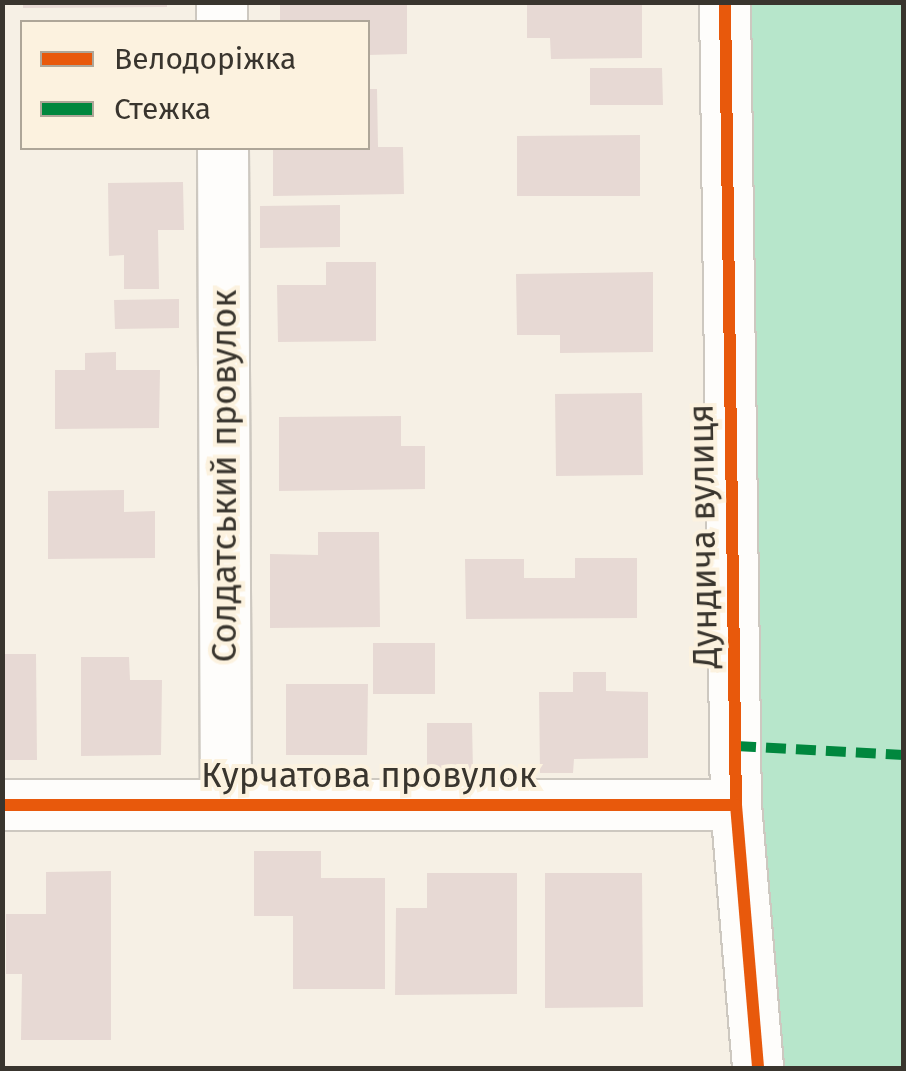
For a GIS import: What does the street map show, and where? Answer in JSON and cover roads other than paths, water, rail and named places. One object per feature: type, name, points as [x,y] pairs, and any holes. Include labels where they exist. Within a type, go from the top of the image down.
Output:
[{"type":"street","name":"Дундича вулиця","points":[[725,2],[736,805],[758,1068]]},
{"type":"street","name":"Солдатський провулок","points":[[223,150],[226,805]]},
{"type":"street","name":"Курчатова провулок","points":[[2,806],[736,805]]}]
